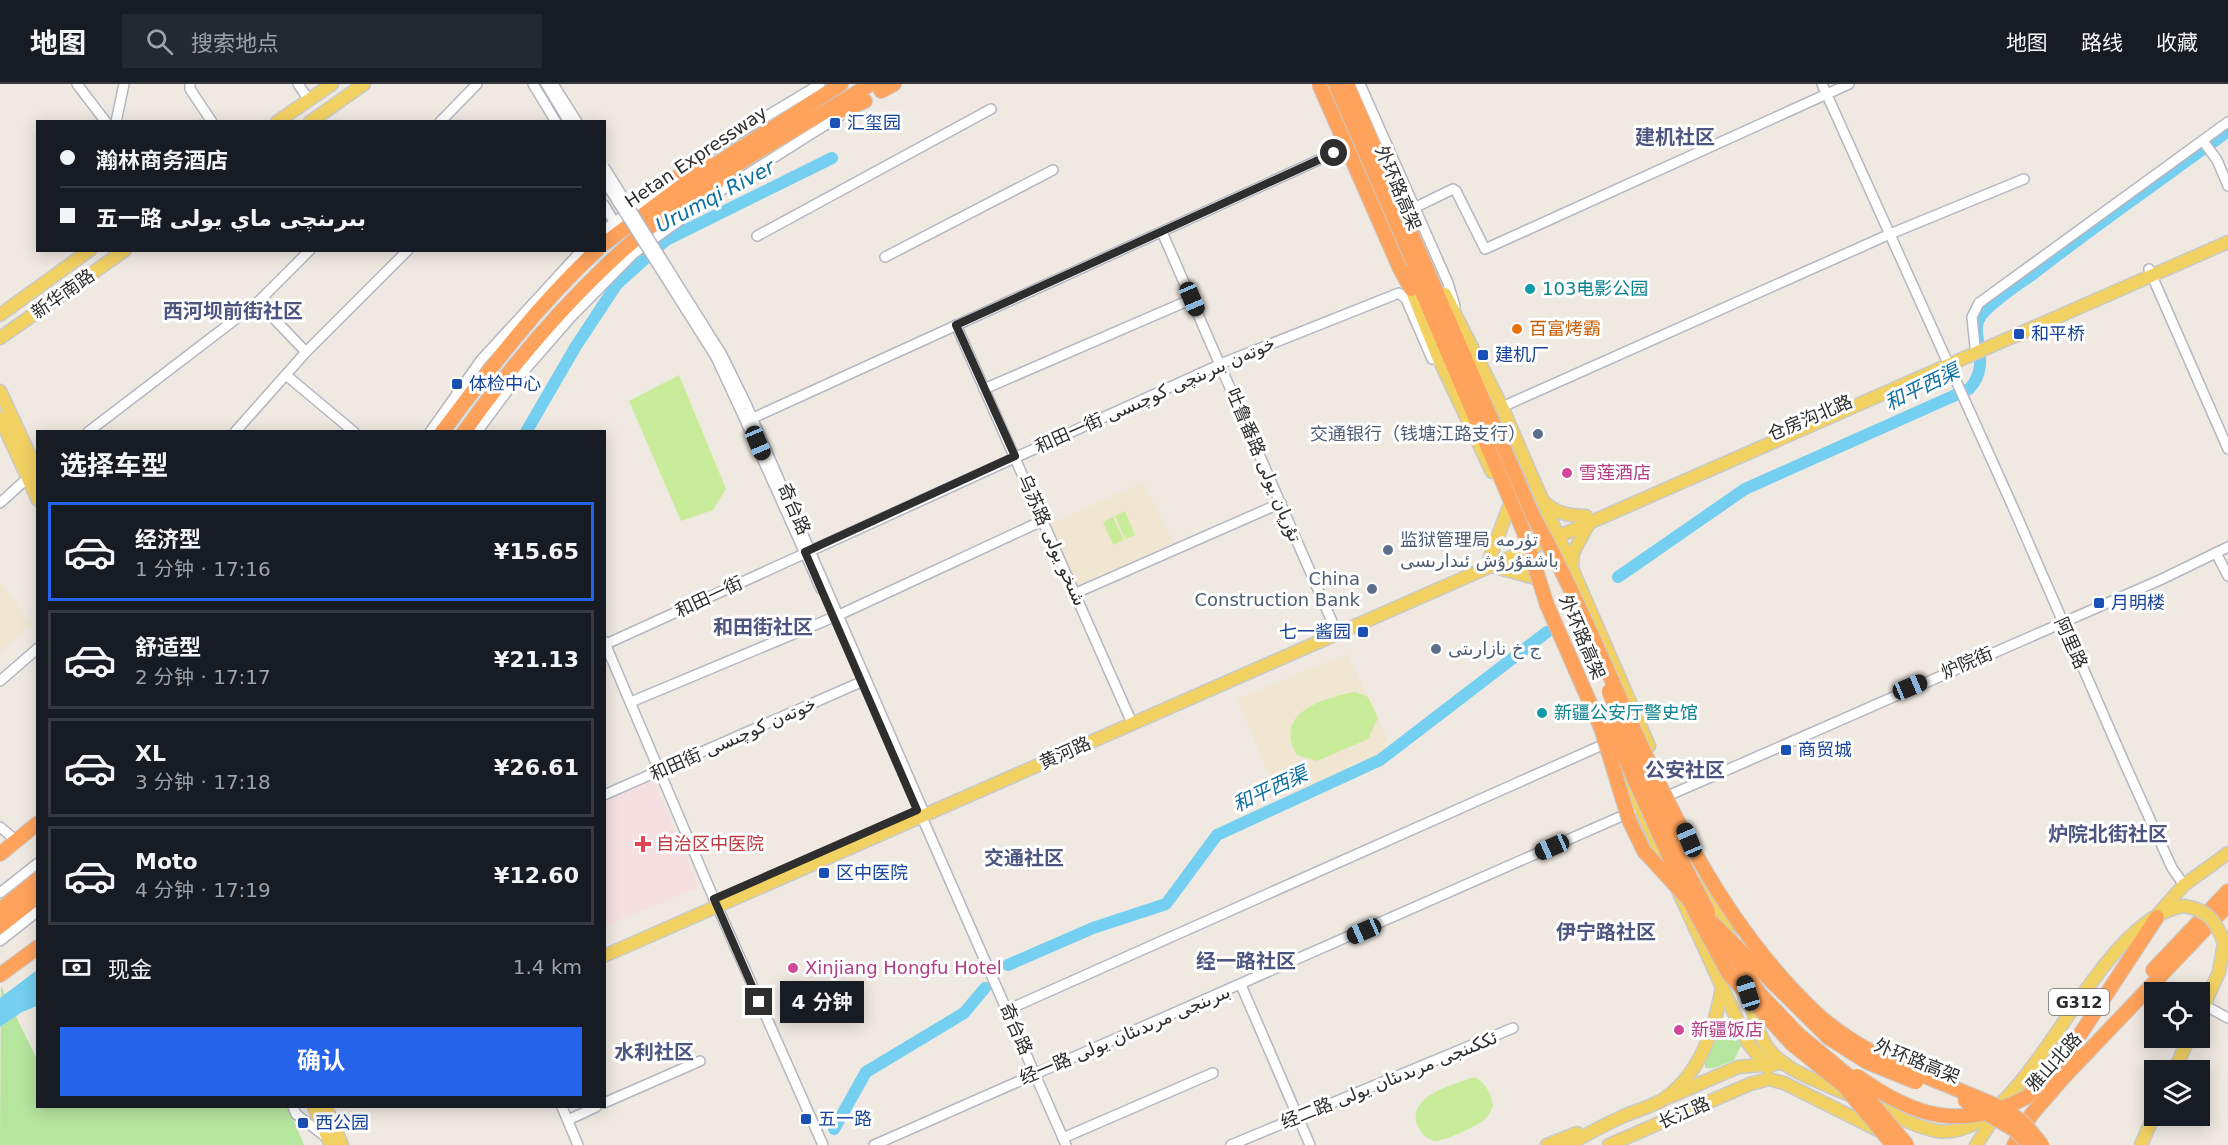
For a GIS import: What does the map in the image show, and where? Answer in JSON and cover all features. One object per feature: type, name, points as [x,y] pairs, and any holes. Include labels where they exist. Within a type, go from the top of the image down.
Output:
[{"type":"highway","points":[[806,105],[826,84]]},
{"type":"highway","name":"Hetan Expressway","points":[[606,243],[728,155],[841,84]]},
{"type":"highway","points":[[1319,84],[1411,290]]},
{"type":"highway","name":"外环路高架","points":[[1332,84],[1353,126],[1525,543],[1547,604],[1601,728],[1629,820],[1644,851],[1829,1038],[1867,1062],[1960,1098],[2015,1130],[2029,1145]]},
{"type":"highway","name":"外环路高架","points":[[1348,84],[1533,516],[1563,570],[1677,819],[1705,873],[1729,912],[1767,961],[1808,1005],[1839,1032],[1895,1065],[1996,1105],[2021,1121],[2042,1145]]},
{"type":"highway","points":[[1358,84],[1446,294]]},
{"type":"highway","name":"Hetan Expressway","points":[[465,430],[501,380],[584,287],[629,244],[686,199],[726,173],[796,130],[885,86]]},
{"type":"highway","points":[[796,130],[865,101]]},
{"type":"highway","points":[[681,172],[728,155]]},
{"type":"highway","points":[[700,206],[726,173]]},
{"type":"highway","points":[[443,430],[489,369],[544,303],[595,252]]},
{"type":"highway","points":[[1533,516],[1676,850],[1707,910],[1747,977],[1799,1035],[1851,1077],[1905,1145]]},
{"type":"highway","points":[[1525,543],[1699,922],[1728,973],[1791,1043],[1844,1086],[1893,1145]]},
{"type":"highway","points":[[0,849],[36,821]]},
{"type":"highway","points":[[0,854],[36,825]]},
{"type":"highway","points":[[0,910],[36,881]]},
{"type":"highway","points":[[1799,1035],[1901,1104],[1954,1117],[1981,1116],[2007,1108],[2027,1097],[2055,1071],[2228,891]]},
{"type":"highway","points":[[0,926],[36,898]]},
{"type":"highway","name":"雅山北路","points":[[2014,1145],[2031,1115],[2064,1077],[2228,905]]},
{"type":"highway","points":[[2055,1071],[2157,917]]},
{"type":"highway","points":[[0,975],[36,948]]},
{"type":"highway","points":[[0,983],[36,956]]},
{"type":"main road","points":[[280,120],[332,84]]},
{"type":"main road","points":[[313,120],[364,84]]},
{"type":"main road","name":"仓房沟北路","points":[[1525,543],[1587,520],[2150,272],[2228,235]]},
{"type":"main road","name":"仓房沟北路","points":[[2150,272],[2228,242]]},
{"type":"main road","name":"新华南路","points":[[0,315],[87,252]]},
{"type":"main road","name":"新华南路","points":[[0,338],[122,252]]},
{"type":"main road","points":[[1411,290],[1438,357],[1525,543],[1640,808],[1748,1043],[1764,1064],[1784,1083]]},
{"type":"main road","points":[[1446,294],[1502,407],[1731,937],[1763,1042],[1764,1064],[1754,1082]]},
{"type":"main road","points":[[0,391],[34,473]]},
{"type":"main road","points":[[0,418],[34,473]]},
{"type":"main road","points":[[1541,498],[1551,508],[1587,520],[1573,553],[1572,568]]},
{"type":"main road","points":[[1508,509],[1491,562],[1539,579]]},
{"type":"main road","name":"黄河路","points":[[606,946],[715,902],[1131,720],[1491,562],[1525,543]]},
{"type":"main road","name":"G312","points":[[1976,1145],[2010,1095],[2136,928],[2157,917],[2184,885],[2228,853]]},
{"type":"main road","name":"黄河路","points":[[606,955],[715,902]]},
{"type":"main road","points":[[2157,917],[2184,906],[2209,914],[2219,928],[2224,943],[2219,972]]},
{"type":"main road","points":[[2210,992],[2228,957]]},
{"type":"main road","name":"长江路","points":[[1568,1145],[1601,1126],[1664,1098],[1695,1064],[1715,1024],[1722,987]]},
{"type":"main road","points":[[1763,1042],[1784,1063],[1909,1121],[1938,1131],[1963,1129],[1977,1123],[2010,1095]]},
{"type":"main road","points":[[1664,1098],[1738,1067],[1784,1063]]},
{"type":"main road","points":[[1754,1082],[1769,1079],[1784,1083],[1905,1145]]},
{"type":"main road","name":"长江路","points":[[1609,1145],[1754,1082]]},
{"type":"main road","points":[[314,1108],[329,1142]]},
{"type":"main road","points":[[326,1108],[342,1145]]},
{"type":"main road","points":[[333,1122],[334,1108]]},
{"type":"main road","points":[[1547,1145],[1601,1126]]},
{"type":"main road","points":[[2140,1145],[2149,1126]]},
{"type":"street","points":[[77,84],[104,120]]},
{"type":"street","points":[[116,120],[124,84]]},
{"type":"street","points":[[190,84],[190,89],[211,120]]},
{"type":"street","points":[[298,84],[309,100]]},
{"type":"street","points":[[442,120],[477,84]]},
{"type":"street","points":[[533,84],[554,120]]},
{"type":"street","points":[[546,84],[567,120]]},
{"type":"street","points":[[553,84],[576,120]]},
{"type":"street","points":[[606,229],[681,172],[820,84]]},
{"type":"street","points":[[478,430],[511,386],[571,317],[633,254],[700,206],[885,86],[904,84]]},
{"type":"street","points":[[1325,84],[1411,290]]},
{"type":"street","points":[[1358,84],[1448,283],[1462,325]]},
{"type":"street","name":"阿里路","points":[[1822,84],[2172,868],[2184,885]]},
{"type":"street","points":[[1414,208],[1453,189],[1485,249],[1849,84]]},
{"type":"street","points":[[757,236],[991,109]]},
{"type":"street","points":[[1979,348],[1972,317],[1978,303],[2228,122]]},
{"type":"street","points":[[2203,141],[2217,160],[2228,186]]},
{"type":"street","points":[[753,418],[1334,153],[1353,149]]},
{"type":"street","points":[[606,170],[722,355],[744,407]]},
{"type":"street","points":[[885,256],[1053,171]]},
{"type":"street","points":[[1502,407],[1890,234],[2024,178]]},
{"type":"street","points":[[606,183],[716,357],[744,407]]},
{"type":"street","points":[[606,208],[615,222]]},
{"type":"street","name":"吐鲁番路 تۇرپان يولى","points":[[1162,232],[1335,630]]},
{"type":"street","points":[[91,430],[258,302],[308,252]]},
{"type":"street","points":[[237,430],[306,352],[406,252]]},
{"type":"street","points":[[431,430],[481,360],[580,252]]},
{"type":"street","points":[[2150,272],[2228,449]]},
{"type":"street","name":"和田一街 خوتەن بىرىنچى كوچىسى","points":[[808,551],[1221,364],[1400,293],[1406,299],[1432,359]]},
{"type":"street","points":[[984,389],[1192,299]]},
{"type":"street","points":[[258,302],[306,352]]},
{"type":"street","name":"乌苏路 شىخو يولى","points":[[956,325],[1131,720]]},
{"type":"street","points":[[286,375],[352,430]]},
{"type":"street","name":"奇台路","points":[[744,407],[753,418],[808,551]]},
{"type":"street","name":"奇台路","points":[[744,407],[1065,1142]]},
{"type":"street","points":[[0,503],[34,473]]},
{"type":"street","points":[[1076,593],[1281,503]]},
{"type":"street","points":[[631,702],[836,616],[1044,520]]},
{"type":"street","name":"炉院街","points":[[1640,808],[2228,547]]},
{"type":"street","name":"和田一街","points":[[606,644],[808,551]]},
{"type":"street","points":[[2216,553],[2228,576]]},
{"type":"street","name":"奇台路","points":[[836,616],[861,682],[920,811]]},
{"type":"street","points":[[606,646],[715,902],[823,1145]]},
{"type":"street","points":[[0,681],[36,650]]},
{"type":"street","name":"和田街 خوتەن كوچىسى","points":[[606,794],[861,682]]},
{"type":"street","points":[[1007,1010],[1611,741]]},
{"type":"street","name":"经一路 بىرىنجى مرىدىئان يولى","points":[[874,1145],[1640,808]]},
{"type":"street","points":[[0,827],[12,837]]},
{"type":"street","points":[[0,894],[36,865]]},
{"type":"street","points":[[0,941],[36,913]]},
{"type":"street","points":[[1241,985],[1310,1145]]},
{"type":"street","points":[[2210,1012],[2228,1018]]},
{"type":"street","name":"经二路 ئككىنجى مرىدىئان يولى","points":[[1231,1145],[1513,1028]]},
{"type":"street","points":[[606,1102],[700,1060]]},
{"type":"street","points":[[1065,1142],[1214,1073]]},
{"type":"street","points":[[293,1108],[296,1114],[329,1142]]},
{"type":"street","points":[[562,1108],[578,1145]]},
{"type":"street","points":[[568,1120],[594,1108]]},
{"type":"shaded area","points":[[1143,482],[1174,543],[1078,585],[1049,525]]},
{"type":"shaded area","points":[[0,582],[32,624],[0,652]]},
{"type":"shaded area","points":[[1347,654],[1388,739],[1384,752],[1356,768],[1279,798],[1237,699]]},
{"type":"shaded area","name":"自治区中医院","points":[[653,780],[699,887],[606,926],[606,802]]},
{"type":"green space","points":[[679,375],[726,489],[713,510],[681,521],[629,401]]},
{"type":"green space","points":[[1125,511],[1135,535],[1125,539],[1115,516]]},
{"type":"green space","points":[[1113,517],[1124,540],[1113,545],[1103,522]]},
{"type":"green space","points":[[1355,692],[1368,697],[1378,718],[1368,739],[1317,761],[1297,755],[1291,740],[1291,728],[1296,718],[1316,703]]},
{"type":"green space","points":[[1,986],[36,1057],[36,1108],[288,1108],[304,1145],[0,1145]]},
{"type":"green space","points":[[1727,1021],[1732,1024],[1741,1046],[1734,1060],[1714,1068],[1705,1068],[1705,1060]]},
{"type":"green space","points":[[1475,1077],[1485,1086],[1491,1097],[1493,1106],[1487,1117],[1469,1129],[1446,1139],[1435,1141],[1425,1136],[1419,1129],[1416,1116],[1418,1107],[1434,1093]]},
{"type":"water","points":[[36,971],[36,1006],[22,1012],[0,1027],[0,998]]},
{"type":"waterway","name":"和平西渠","points":[[2212,143],[2228,131]]},
{"type":"waterway","name":"和平西渠","points":[[1618,577],[1745,489],[1969,389],[1980,368],[1977,329],[1978,321],[1983,313],[2007,292],[2202,150]]},
{"type":"waterway","name":"Urumqi River","points":[[527,430],[576,346],[617,284],[666,240],[832,158]]},
{"type":"waterway","name":"和平西渠","points":[[1008,965],[1093,928],[1166,904],[1217,835],[1380,760],[1547,632]]},
{"type":"waterway","name":"和平西渠","points":[[834,1129],[866,1072],[964,1013],[985,988]]},
{"type":"place","name":"汇玺园","points":[[835,123]]},
{"type":"place","name":"103电影公园","points":[[1530,289]]},
{"type":"place","name":"百富烤霸","points":[[1517,329]]},
{"type":"place","name":"和平桥","points":[[2019,334]]},
{"type":"place","name":"建机厂","points":[[1483,355]]},
{"type":"place","name":"体检中心","points":[[457,384]]},
{"type":"place","name":"交通银行（钱塘江路支行）","points":[[1538,434]]},
{"type":"place","name":"雪莲酒店","points":[[1567,473]]},
{"type":"place","name":"监狱管理局 تۈرمە باشقۇرۇش ئىدارىسى","points":[[1388,550]]},
{"type":"place","name":"China Construction Bank","points":[[1372,589]]},
{"type":"place","name":"月明楼","points":[[2099,603]]},
{"type":"place","name":"七一酱园","points":[[1363,632]]},
{"type":"place","name":"ج خ نازارىتى","points":[[1436,649]]},
{"type":"place","name":"新疆公安厅警史馆","points":[[1542,713]]},
{"type":"place","name":"商贸城","points":[[1786,750]]},
{"type":"place","name":"自治区中医院","points":[[643,844]]},
{"type":"place","name":"区中医院","points":[[824,873]]},
{"type":"place","name":"Xinjiang Hongfu Hotel","points":[[793,968]]},
{"type":"place","name":"新疆饭店","points":[[1679,1030]]},
{"type":"place","name":"五一路","points":[[806,1119]]},
{"type":"place","name":"西公园","points":[[303,1123]]},
{"type":"district","name":"建机社区","points":[[1675,137]]},
{"type":"district","name":"西河坝前街社区","points":[[233,311]]},
{"type":"district","name":"和田街社区","points":[[763,627]]},
{"type":"district","name":"公安社区","points":[[1685,770]]},
{"type":"district","name":"炉院北街社区","points":[[2108,834]]},
{"type":"district","name":"交通社区","points":[[1024,858]]},
{"type":"district","name":"伊宁路社区","points":[[1606,932]]},
{"type":"district","name":"经一路社区","points":[[1246,961]]},
{"type":"district","name":"水利社区","points":[[654,1052]]},
{"type":"route","points":[[759,1002],[714,899],[917,810],[805,552],[1015,456],[956,325],[1334,153]]}]
